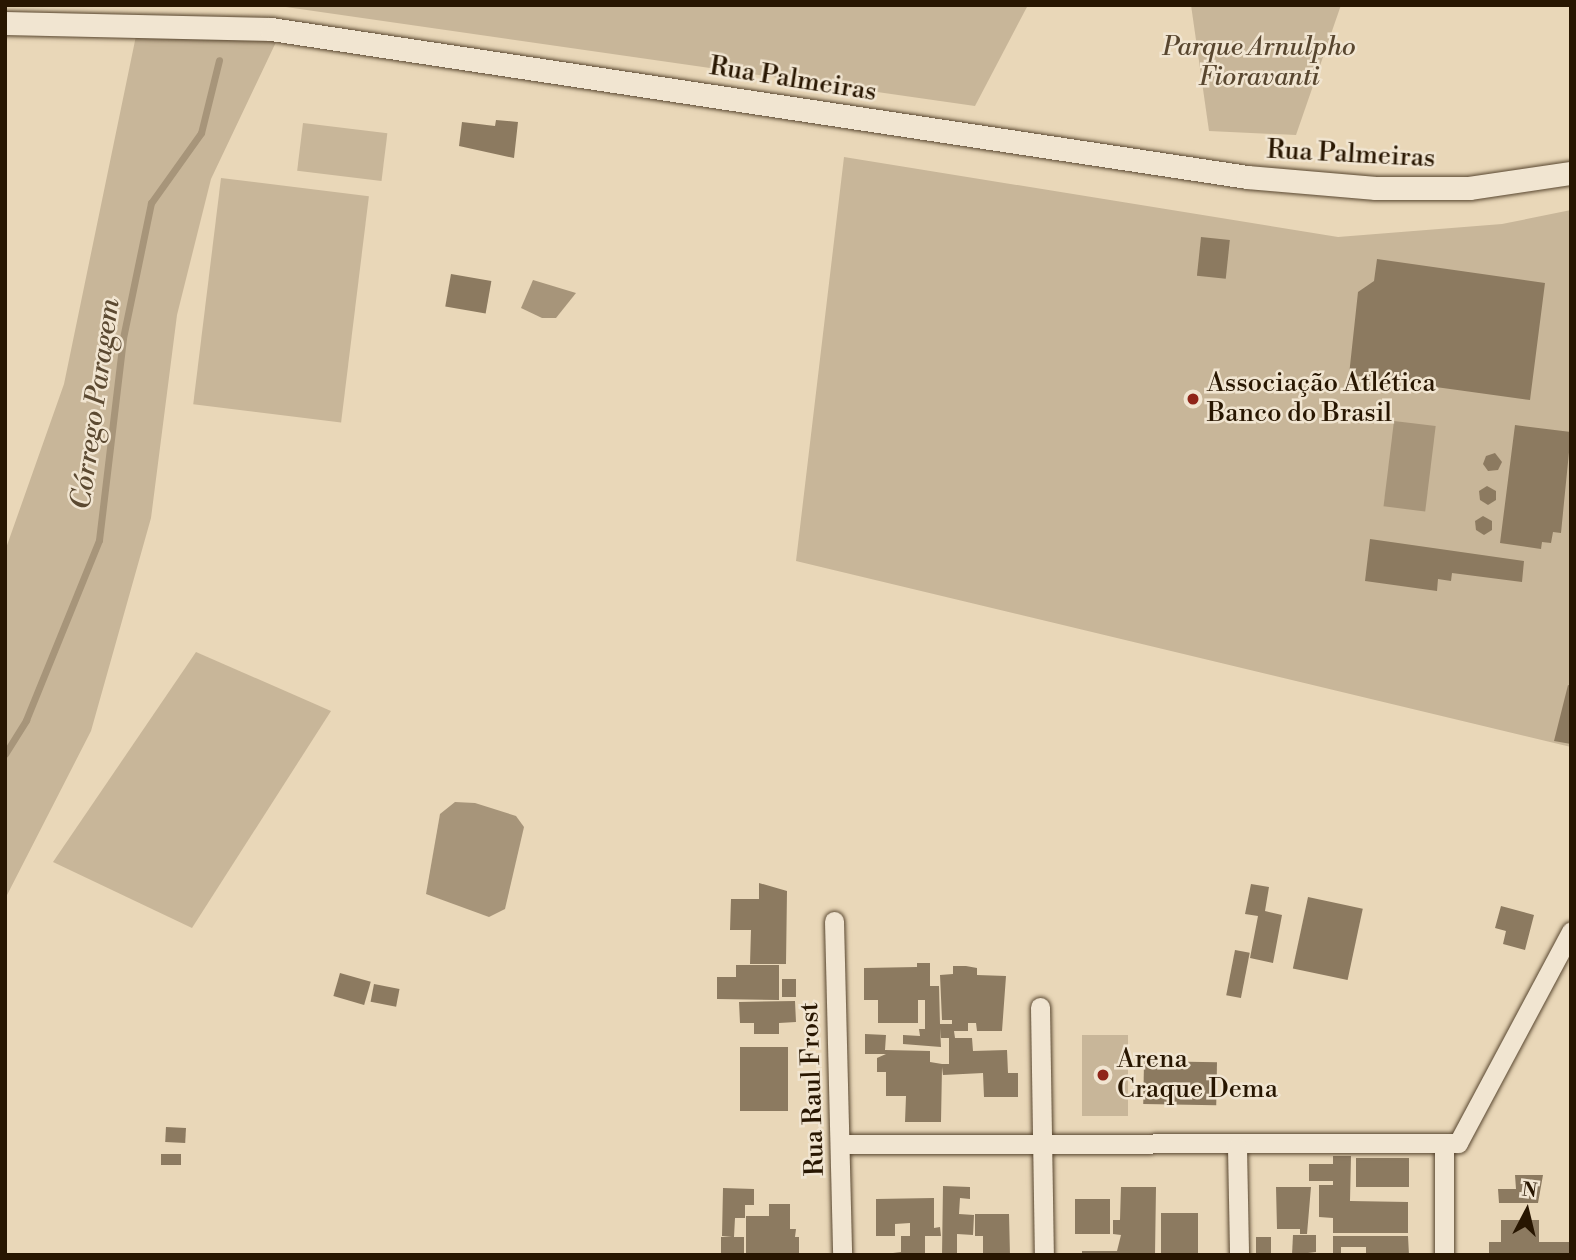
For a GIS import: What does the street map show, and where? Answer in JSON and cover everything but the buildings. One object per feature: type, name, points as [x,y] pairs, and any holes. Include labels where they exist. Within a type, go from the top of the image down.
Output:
[{"type":"street","name":"Rua Palmeiras","points":[[5,23],[271,29],[1247,177],[1376,188],[1469,188],[1571,173]]},
{"type":"street","name":"Rua Raul Frost","points":[[834,921],[842,1255]]},
{"type":"street","points":[[841,1144],[1237,1147],[1444,1146],[1458,1143],[1571,931]]},
{"type":"street","points":[[1040,1007],[1044,1255]]},
{"type":"street","points":[[1444,1146],[1444,1255]]},
{"type":"street","points":[[1237,1147],[1239,1255]]},
{"type":"green space","points":[[272,5],[1028,5],[975,106]]},
{"type":"green space","name":"Parque Arnulpho Fioravanti","points":[[1191,5],[1341,5],[1296,135],[1209,131]]},
{"type":"green space","points":[[137,31],[277,40],[211,179],[177,315],[151,518],[91,731],[5,899],[5,551],[64,384]]},
{"type":"green space","points":[[303,123],[387,133],[382,181],[297,171]]},
{"type":"green space","name":"Associação Atlética Banco do Brasil","points":[[844,157],[1338,237],[1502,224],[1571,210],[1571,747],[796,561]]},
{"type":"green space","points":[[221,178],[369,196],[341,422],[193,404]]},
{"type":"green space","points":[[196,652],[331,711],[192,928],[53,862]]},
{"type":"green space","name":"Arena Craque Dema","points":[[1082,1035],[1128,1035],[1128,1116],[1082,1116]]},
{"type":"shaded area","points":[[533,280],[576,293],[556,318],[542,318],[521,308]]},
{"type":"shaded area","points":[[1394,421],[1436,426],[1425,511],[1384,506]]},
{"type":"shaded area","points":[[455,802],[475,803],[516,816],[524,827],[505,909],[489,917],[426,894],[440,814]]},
{"type":"waterway","name":"Córrego Paragem","points":[[5,754],[26,720],[99,540],[123,338],[151,203],[201,133],[219,60]]},
{"type":"place","name":"Associação Atlética Banco do Brasil","points":[[1193,399]]},
{"type":"place","name":"Arena Craque Dema","points":[[1103,1075]]}]
